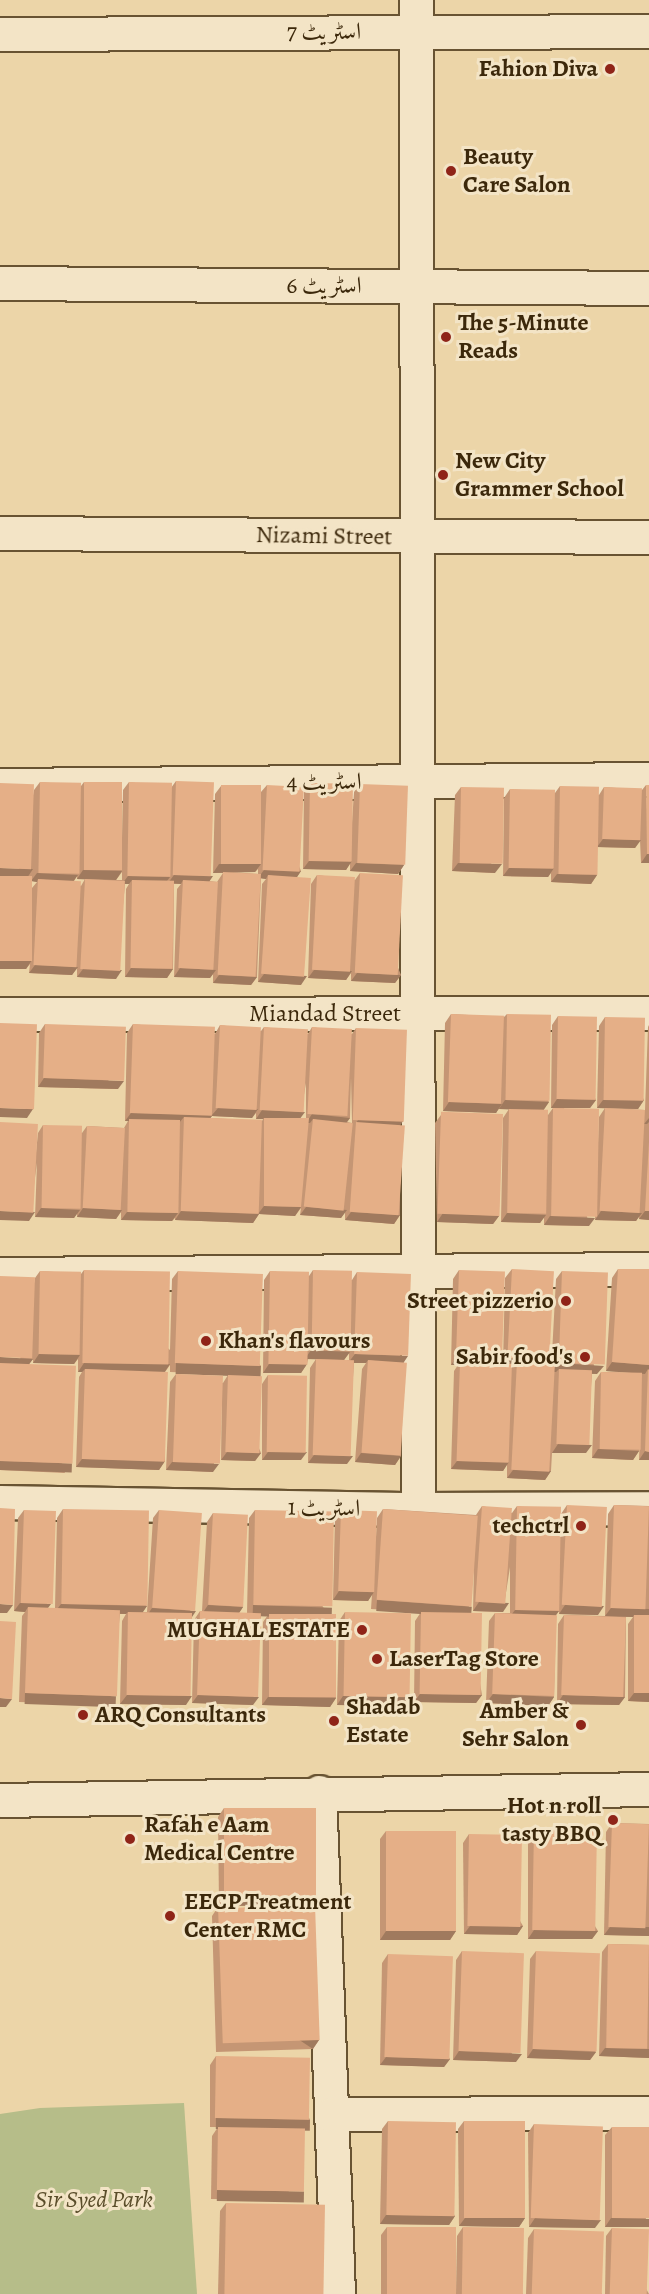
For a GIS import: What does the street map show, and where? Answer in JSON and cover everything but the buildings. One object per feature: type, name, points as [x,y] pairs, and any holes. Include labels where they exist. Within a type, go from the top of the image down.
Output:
[{"type":"street","name":"اسٹریٹ 7","points":[[0,34],[417,16],[649,31]]},
{"type":"street","points":[[417,16],[418,1509]]},
{"type":"street","name":"اسٹریٹ 6","points":[[0,284],[649,288]]},
{"type":"street","name":"Nizami Street","points":[[0,533],[649,537]]},
{"type":"street","name":"اسٹریٹ 4","points":[[0,784],[649,779]]},
{"type":"street","name":"Miandad Street","points":[[0,1014],[649,1013]]},
{"type":"street","points":[[0,1274],[417,1273],[649,1269]]},
{"type":"street","name":"اسٹریٹ 1","points":[[0,1502],[418,1509],[649,1508]]},
{"type":"street","points":[[0,1800],[319,1792],[649,1789]]},
{"type":"street","points":[[319,1792],[338,2294]]},
{"type":"street","points":[[331,2114],[649,2113]]},
{"type":"green space","name":"Sir Syed Park","points":[[184,2103],[197,2294],[0,2294],[0,2114],[40,2108]]},
{"type":"place","name":"Fahion Diva","points":[[610,69]]},
{"type":"place","name":"Beauty Care Salon","points":[[451,171]]},
{"type":"place","name":"The 5-Minute Reads","points":[[446,337]]},
{"type":"place","name":"New City Grammer School","points":[[443,475]]},
{"type":"place","name":"Street pizzerio","points":[[566,1301]]},
{"type":"place","name":"Khan's flavours","points":[[206,1341]]},
{"type":"place","name":"Sabir food's","points":[[585,1357]]},
{"type":"place","name":"techctrl","points":[[581,1526]]},
{"type":"place","name":"MUGHAL ESTATE","points":[[362,1630]]},
{"type":"place","name":"LaserTag Store","points":[[377,1659]]},
{"type":"place","name":"ARQ Consultants","points":[[83,1715]]},
{"type":"place","name":"Shadab Estate","points":[[334,1721]]},
{"type":"place","name":"Amber & Sehr Salon","points":[[581,1725]]},
{"type":"place","name":"Hot n roll tasty BBQ","points":[[613,1820]]},
{"type":"place","name":"Rafah e Aam Medical Centre","points":[[130,1839]]},
{"type":"place","name":"EECP Treatment Center RMC","points":[[170,1916]]}]
